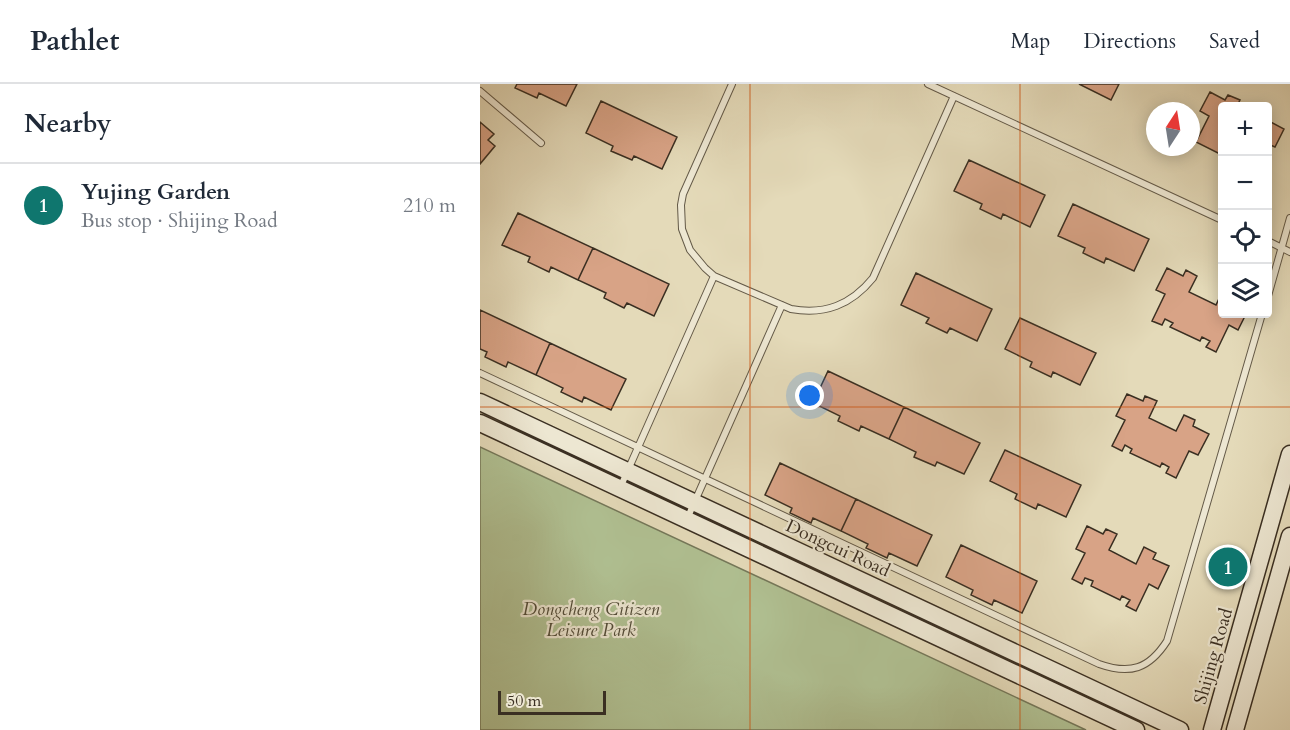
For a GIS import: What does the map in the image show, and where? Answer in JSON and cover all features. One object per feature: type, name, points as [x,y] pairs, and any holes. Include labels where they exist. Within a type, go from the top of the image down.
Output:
[{"type":"street","name":"Dongcui Road","points":[[480,402],[1180,730]]},
{"type":"street","points":[[480,423],[1137,730]]},
{"type":"street","name":"Shijing Road","points":[[1212,730],[1290,454]]},
{"type":"street","points":[[1235,730],[1290,536]]},
{"type":"lane","points":[[732,84],[683,194],[681,206],[685,240],[697,260],[714,276],[782,305],[802,311],[826,310],[848,302],[873,278],[954,96]]},
{"type":"lane","points":[[928,84],[1218,218]]},
{"type":"lane","points":[[480,91],[541,143]]},
{"type":"lane","points":[[1272,281],[1290,218]]},
{"type":"lane","points":[[1272,243],[1290,252]]},
{"type":"lane","points":[[620,488],[714,276]]},
{"type":"lane","points":[[687,520],[782,305]]},
{"type":"lane","points":[[480,373],[1099,664],[1114,669],[1131,670],[1146,664],[1158,654],[1167,641],[1261,318]]},
{"type":"green space","name":"Dongcheng Citizen Leisure Park","points":[[480,447],[1086,730],[480,730]]},
{"type":"building","points":[[517,84],[577,84],[566,106],[539,93],[537,98],[515,88]]},
{"type":"building","points":[[1079,84],[1119,84],[1111,100]]},
{"type":"building","points":[[1210,92],[1225,100],[1228,95],[1240,100],[1239,102],[1218,102],[1218,153],[1200,144],[1200,134],[1209,116],[1200,111]]},
{"type":"building","points":[[601,101],[677,137],[662,169],[634,156],[632,160],[611,151],[613,146],[586,133]]},
{"type":"building","points":[[480,122],[494,134],[488,140],[495,146],[480,164]]},
{"type":"building","points":[[1272,123],[1284,129],[1275,147],[1272,146]]},
{"type":"building","points":[[969,160],[1045,195],[1030,227],[1003,214],[1001,219],[980,209],[982,204],[954,191]]},
{"type":"building","points":[[1073,204],[1149,239],[1134,271],[1106,258],[1104,263],[1083,253],[1085,248],[1058,236]]},
{"type":"building","points":[[518,213],[593,248],[578,280],[551,267],[549,272],[528,262],[530,257],[502,245]]},
{"type":"building","points":[[593,248],[669,284],[654,316],[627,303],[624,308],[604,298],[606,293],[578,280]]},
{"type":"building","points":[[1167,268],[1183,276],[1186,270],[1197,276],[1189,292],[1216,305],[1218,301],[1218,318],[1244,318],[1238,330],[1229,325],[1216,352],[1206,347],[1210,341],[1202,337],[1200,341],[1170,327],[1173,323],[1165,319],[1162,325],[1152,321],[1165,294],[1156,290]]},
{"type":"building","points":[[916,273],[992,309],[977,341],[950,328],[947,333],[926,323],[929,318],[901,305]]},
{"type":"building","points":[[480,310],[550,343],[536,375],[508,362],[506,367],[485,357],[487,352],[480,349]]},
{"type":"building","points":[[1020,318],[1096,353],[1080,385],[1053,372],[1051,377],[1030,367],[1032,362],[1005,349]]},
{"type":"building","points":[[550,343],[626,379],[611,410],[584,397],[582,402],[561,392],[563,388],[536,375]]},
{"type":"building","points":[[828,371],[904,407],[889,439],[861,426],[859,431],[838,421],[840,416],[813,403]]},
{"type":"building","points":[[1127,394],[1143,401],[1145,396],[1157,401],[1149,418],[1176,431],[1184,415],[1195,420],[1193,426],[1209,434],[1198,455],[1189,451],[1176,478],[1166,473],[1169,467],[1162,463],[1160,467],[1130,453],[1132,449],[1125,445],[1122,451],[1112,446],[1125,420],[1116,416]]},
{"type":"building","points":[[904,407],[980,443],[964,474],[937,462],[935,466],[914,457],[916,452],[889,439]]},
{"type":"building","points":[[1005,450],[1081,485],[1066,517],[1038,504],[1036,509],[1015,499],[1017,494],[990,481]]},
{"type":"building","points":[[780,463],[856,499],[841,531],[813,518],[811,523],[790,513],[792,508],[765,495]]},
{"type":"building","points":[[856,499],[932,535],[917,566],[889,553],[887,558],[866,548],[868,544],[841,531]]},
{"type":"building","points":[[1087,526],[1103,534],[1106,529],[1117,534],[1109,550],[1136,564],[1144,547],[1156,553],[1153,559],[1169,566],[1158,589],[1149,584],[1136,611],[1126,606],[1130,600],[1122,596],[1120,600],[1091,586],[1093,581],[1085,578],[1082,584],[1072,579],[1085,553],[1076,549]]},
{"type":"building","points":[[961,545],[1037,581],[1022,613],[994,600],[992,605],[971,595],[973,590],[946,577]]},
{"type":"place","name":"Yujing Garden","points":[[1228,567]]}]
